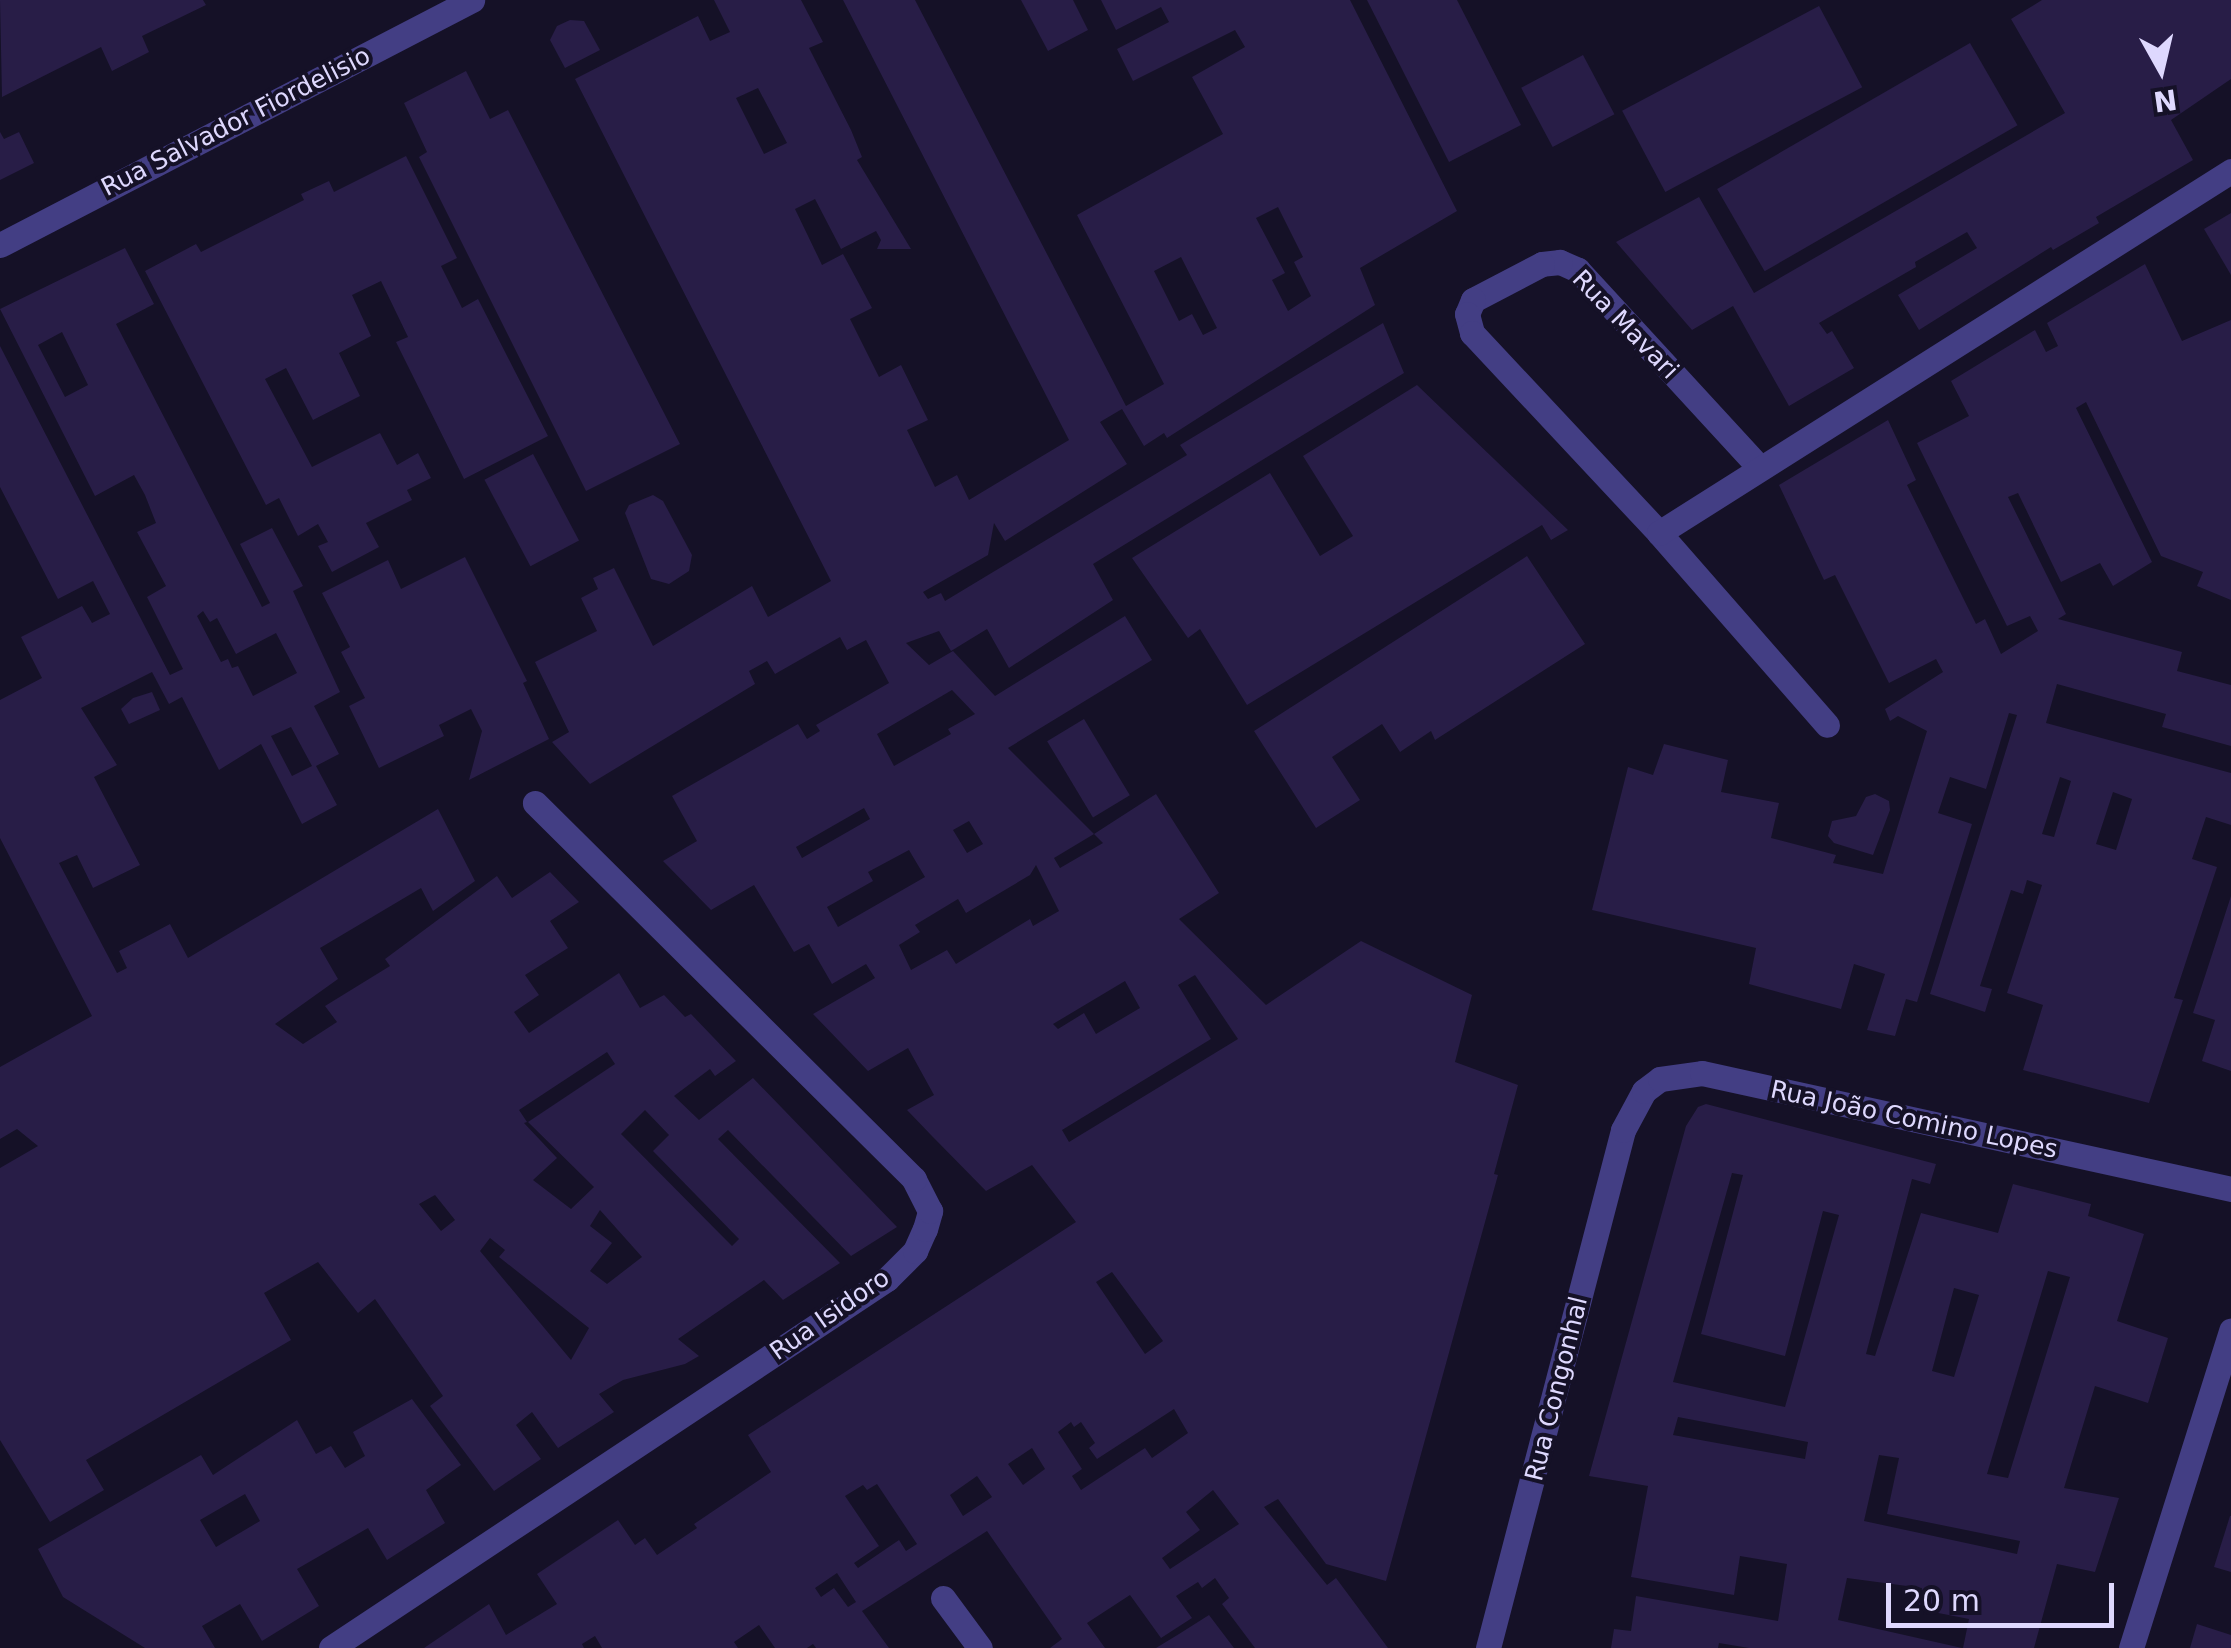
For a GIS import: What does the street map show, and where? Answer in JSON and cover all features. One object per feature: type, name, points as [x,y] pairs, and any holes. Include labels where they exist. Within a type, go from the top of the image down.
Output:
[{"type":"street","name":"Rua Salvador Fiordelisio","points":[[0,245],[472,0]]},
{"type":"street","points":[[1658,534],[2231,171]]},
{"type":"street","name":"Rua Mavari","points":[[1759,468],[1578,270],[1560,262],[1542,264],[1473,300],[1466,314],[1472,333],[1827,725]]},
{"type":"street","name":"Rua Isidoro","points":[[331,1648],[887,1279],[916,1251],[930,1211],[914,1179],[535,803]]},
{"type":"street","name":"Rua João Comino Lopes","points":[[1623,1130],[1644,1092],[1660,1079],[1702,1073],[2231,1189]]},
{"type":"street","name":"Rua Congonhal","points":[[1488,1648],[1623,1130]]},
{"type":"street","points":[[2130,1648],[2231,1330]]},
{"type":"street","points":[[943,1598],[980,1648]]},
{"type":"building","points":[[0,0],[203,0],[206,5],[142,36],[149,52],[112,71],[101,47],[2,97]]},
{"type":"building","points":[[714,0],[801,0],[823,42],[809,48],[851,130],[862,157],[857,160],[911,249],[877,249],[881,240],[876,231],[841,249],[815,199],[795,209],[822,265],[843,254],[872,308],[850,319],[879,377],[901,365],[928,420],[907,430],[935,487],[957,475],[969,500],[1069,440],[843,0],[915,0],[1126,406],[1164,384],[1077,215],[1223,134],[1192,77],[1245,47],[1235,30],[1133,81],[1117,49],[1169,22],[1161,7],[1116,30],[1101,0],[1350,0],[1457,211],[1360,268],[1375,305],[1167,438],[1164,433],[1144,446],[1122,409],[1100,422],[1127,464],[1005,541],[994,523],[988,555],[923,592],[928,599],[941,593],[945,601],[1187,455],[1180,445],[1383,323],[1404,373],[1093,564],[1113,600],[1009,668],[987,629],[951,651],[939,631],[906,643],[929,665],[953,651],[995,696],[1125,616],[1152,660],[1008,748],[1094,834],[1156,794],[1219,893],[1179,919],[1266,1005],[1361,941],[1472,995],[1455,1062],[1518,1085],[1494,1174],[1498,1175],[1386,1581],[1326,1564],[1278,1499],[1264,1507],[1327,1585],[1336,1578],[1388,1648],[1255,1648],[1222,1604],[1229,1598],[1215,1578],[1202,1588],[1198,1582],[1176,1596],[1192,1618],[1161,1638],[1130,1595],[1087,1623],[1105,1648],[1050,1648],[1062,1639],[987,1531],[862,1611],[889,1648],[816,1648],[813,1644],[807,1648],[775,1648],[759,1625],[734,1642],[738,1648],[602,1648],[595,1636],[582,1644],[584,1648],[424,1648],[489,1604],[506,1635],[557,1604],[537,1574],[618,1520],[635,1545],[645,1538],[657,1555],[697,1528],[694,1524],[771,1472],[748,1435],[1076,1222],[1032,1165],[986,1191],[931,1135],[907,1110],[934,1095],[908,1048],[868,1071],[813,1014],[875,978],[866,964],[832,984],[809,944],[794,952],[754,885],[711,910],[663,861],[697,841],[672,796],[798,724],[807,739],[820,731],[816,725],[889,683],[866,640],[847,650],[840,637],[775,674],[767,661],[749,671],[755,684],[590,784],[552,742],[569,732],[535,662],[597,631],[581,598],[598,589],[593,578],[614,568],[653,646],[752,586],[768,617],[831,581],[575,79],[698,16],[710,41],[730,32]],"holes":[[[758,88],[787,143],[764,154],[736,98]],[[1278,207],[1303,257],[1294,262],[1311,296],[1288,311],[1272,280],[1285,273],[1256,218]],[[1181,257],[1217,328],[1203,335],[1192,314],[1179,321],[1154,271]],[[952,690],[975,714],[948,729],[951,734],[894,766],[877,734]],[[864,808],[870,819],[802,858],[796,847]],[[969,821],[983,844],[967,853],[953,830]],[[1094,834],[1103,843],[1060,868],[1054,858]],[[909,850],[925,877],[838,927],[827,907],[873,881],[868,872]],[[1036,865],[1059,911],[1033,926],[1030,919],[956,964],[947,950],[911,970],[899,945],[920,932],[915,925],[958,899],[966,913],[1030,875]],[[1195,975],[1238,1039],[1069,1142],[1062,1130],[1211,1039],[1178,985]],[[1125,981],[1140,1008],[1096,1034],[1084,1013],[1058,1029],[1053,1024]],[[1112,1272],[1163,1341],[1145,1354],[1096,1282]],[[1174,1409],[1188,1433],[1152,1458],[1145,1448],[1081,1490],[1072,1476],[1082,1469],[1058,1432],[1071,1422],[1074,1427],[1081,1422],[1095,1443],[1089,1448],[1097,1459]],[[1032,1448],[1045,1469],[1023,1485],[1008,1464]],[[977,1476],[992,1497],[963,1516],[950,1495]],[[877,1484],[917,1544],[906,1551],[899,1540],[858,1568],[854,1563],[879,1546],[845,1496],[863,1485],[867,1490]],[[1213,1490],[1239,1524],[1170,1569],[1162,1558],[1200,1530],[1186,1512]],[[837,1573],[856,1602],[848,1607],[834,1588],[821,1597],[815,1588]]]},
{"type":"building","points":[[1021,0],[1073,0],[1088,30],[1048,51]]},
{"type":"building","points":[[1367,0],[1457,0],[1521,125],[1449,162]]},
{"type":"building","points":[[2042,0],[2231,0],[2231,79],[2171,120],[2193,160],[2096,217],[2099,223],[2053,250],[2051,247],[1919,330],[1898,295],[1977,248],[1967,232],[1915,262],[1916,267],[1819,323],[1827,334],[1832,331],[1854,368],[1789,406],[1733,306],[1692,330],[1616,242],[1699,197],[1754,293],[2065,113],[2011,19]]},
{"type":"building","points":[[1819,6],[1862,87],[1665,192],[1622,111]]},
{"type":"building","points":[[570,20],[584,21],[600,50],[565,68],[550,40],[557,26]]},
{"type":"building","points":[[1970,43],[2018,125],[1765,271],[1717,189]]},
{"type":"building","points":[[1583,55],[1614,114],[1553,147],[1521,88]]},
{"type":"building","points":[[466,71],[490,119],[508,110],[680,444],[586,491],[419,157],[427,152],[404,103]]},
{"type":"building","points":[[0,132],[4,139],[19,132],[34,163],[0,180]]},
{"type":"building","points":[[406,156],[457,258],[441,266],[462,308],[478,299],[548,436],[464,479],[396,342],[408,337],[381,281],[352,295],[371,336],[339,353],[360,396],[313,420],[286,368],[265,379],[312,467],[380,433],[397,465],[418,453],[431,478],[407,490],[412,500],[366,523],[379,547],[332,572],[318,546],[328,542],[318,524],[298,536],[279,498],[266,505],[145,271],[196,244],[201,252],[304,200],[301,194],[329,181],[334,192]]},
{"type":"building","points":[[2231,213],[2231,275],[2204,229]]},
{"type":"building","points":[[125,248],[154,304],[116,324],[262,607],[270,603],[240,544],[272,528],[303,586],[293,591],[340,692],[314,706],[339,754],[316,766],[337,805],[302,824],[261,744],[219,770],[182,697],[169,704],[152,672],[81,708],[117,765],[94,777],[140,865],[93,888],[77,855],[59,863],[117,973],[127,968],[119,951],[170,924],[188,958],[438,809],[475,881],[433,911],[421,888],[320,948],[338,979],[275,1024],[303,1044],[337,1022],[325,1006],[390,966],[385,959],[497,876],[512,898],[550,872],[579,902],[550,921],[568,948],[525,975],[539,995],[514,1012],[529,1033],[619,973],[640,1008],[664,995],[685,1017],[691,1014],[736,1061],[715,1076],[710,1069],[674,1096],[699,1120],[753,1078],[897,1227],[851,1256],[728,1130],[718,1139],[840,1263],[783,1300],[764,1280],[678,1339],[699,1356],[685,1364],[623,1380],[599,1394],[614,1412],[558,1448],[532,1412],[516,1425],[541,1459],[494,1491],[430,1406],[443,1396],[375,1299],[358,1313],[318,1262],[264,1293],[291,1340],[86,1460],[104,1490],[50,1522],[0,1440],[0,1168],[38,1146],[17,1129],[0,1139],[0,1067],[92,1016],[0,838],[0,700],[42,678],[21,637],[82,606],[92,623],[110,614],[93,581],[58,599],[0,487],[0,346],[170,675],[183,669],[147,597],[166,586],[137,532],[156,523],[145,495],[134,475],[95,496],[0,309]],"holes":[[[62,332],[88,385],[65,397],[38,345]],[[203,611],[210,622],[217,618],[236,654],[276,633],[297,673],[253,696],[238,666],[232,668],[228,659],[221,662],[197,616]],[[291,727],[312,766],[292,776],[271,736]],[[607,1052],[615,1064],[528,1122],[594,1187],[571,1209],[533,1180],[557,1158],[524,1123],[527,1122],[519,1110]],[[645,1110],[669,1135],[653,1151],[739,1239],[732,1246],[621,1134]],[[435,1195],[455,1220],[441,1231],[419,1204]],[[600,1210],[642,1257],[607,1284],[590,1271],[612,1243],[590,1226]],[[490,1238],[505,1250],[499,1257],[589,1328],[571,1360],[480,1251]]]},
{"type":"building","points":[[2145,264],[2182,341],[2231,320],[2231,600],[2197,586],[2203,572],[2161,556],[2086,402],[2076,408],[2152,562],[2113,586],[2100,563],[2061,582],[2018,493],[2008,497],[2066,614],[2058,619],[2182,652],[2177,671],[2231,685],[2231,746],[2162,727],[2166,714],[2057,684],[2046,723],[2231,773],[2231,825],[2206,817],[2192,859],[2217,867],[2174,998],[2183,1000],[2149,1103],[2023,1070],[2043,1005],[2007,993],[2042,885],[2027,880],[2023,894],[2011,890],[1980,986],[1992,989],[1985,1012],[1930,994],[2017,715],[2009,713],[1986,789],[1950,777],[1938,813],[1972,824],[1917,1002],[1906,999],[1895,1036],[1867,1030],[1885,974],[1854,964],[1841,1009],[1749,984],[1756,948],[1592,910],[1628,767],[1653,775],[1664,744],[1728,760],[1721,792],[1779,803],[1771,838],[1836,855],[1833,863],[1883,874],[1927,731],[1898,716],[1890,721],[1885,709],[1943,672],[1936,659],[1889,683],[1835,575],[1824,580],[1779,485],[1888,420],[1916,480],[1907,485],[1976,624],[1985,619],[2001,654],[2038,631],[2030,616],[2007,626],[1917,443],[1969,416],[1951,381],[2035,330],[2046,352],[2058,346],[2047,323]],"holes":[[[2060,777],[2071,781],[2054,837],[2042,834]],[[2113,792],[2132,799],[2116,850],[2096,844]]]},
{"type":"building","points":[[1417,385],[1568,530],[1551,540],[1542,525],[1247,705],[1200,629],[1188,638],[1132,558],[1270,473],[1320,556],[1353,536],[1303,456]]},
{"type":"building","points":[[533,454],[579,541],[530,566],[484,480]]},
{"type":"building","points":[[653,495],[663,501],[692,555],[689,571],[669,584],[651,579],[625,513],[629,505]]},
{"type":"building","points":[[1527,556],[1585,644],[1435,740],[1431,731],[1400,752],[1382,724],[1332,757],[1360,800],[1316,828],[1254,731]]},
{"type":"building","points":[[465,557],[527,681],[523,683],[549,739],[469,780],[482,731],[471,709],[439,725],[444,736],[379,768],[349,706],[365,698],[341,652],[350,647],[322,593],[388,560],[401,589]]},
{"type":"building","points":[[152,692],[160,710],[129,724],[121,709],[133,698]]},
{"type":"building","points":[[1084,719],[1130,795],[1093,817],[1047,741]]},
{"type":"building","points":[[1875,794],[1889,801],[1890,810],[1873,855],[1834,843],[1828,836],[1832,821],[1856,816],[1866,797]]},
{"type":"building","points":[[2231,896],[2231,1071],[2202,1061],[2215,1020],[2193,1013]]},
{"type":"building","points":[[1706,1104],[1936,1164],[1930,1184],[1912,1179],[1866,1354],[1875,1356],[1921,1213],[1998,1233],[2013,1184],[2091,1204],[2088,1216],[2144,1234],[2117,1321],[2168,1338],[2148,1403],[2095,1386],[2064,1488],[2119,1498],[2095,1572],[2057,1564],[2034,1648],[1963,1648],[1969,1619],[1918,1609],[1922,1588],[1847,1578],[1838,1620],[1962,1648],[1749,1648],[1719,1643],[1718,1648],[1611,1648],[1614,1629],[1631,1631],[1636,1596],[1778,1621],[1787,1564],[1740,1556],[1734,1595],[1631,1577],[1648,1486],[1589,1476],[1686,1126],[1698,1107]],"holes":[[[1732,1173],[1743,1175],[1701,1334],[1785,1356],[1823,1211],[1839,1215],[1785,1407],[1673,1382]],[[2048,1271],[2070,1277],[2008,1478],[1987,1474]],[[1954,1288],[1979,1295],[1954,1377],[1932,1371]],[[1678,1417],[1808,1442],[1805,1459],[1673,1435]],[[1879,1455],[1899,1458],[1887,1514],[2020,1541],[2017,1554],[1864,1521]]]},
{"type":"building","points":[[412,1399],[461,1465],[426,1490],[445,1523],[387,1560],[368,1528],[297,1569],[319,1606],[262,1641],[240,1604],[202,1626],[215,1648],[145,1648],[63,1597],[38,1549],[201,1455],[213,1475],[297,1420],[316,1454],[331,1446],[345,1468],[365,1456],[353,1432]],"holes":[[[245,1494],[260,1521],[216,1547],[200,1520]]]},
{"type":"building","points":[[2231,1516],[2231,1572],[2214,1567]]},
{"type":"building","points":[[1209,1615],[1234,1648],[1156,1648],[1179,1634]]},
{"type":"building","points":[[2197,1624],[2231,1635],[2231,1648],[2190,1648]]}]
